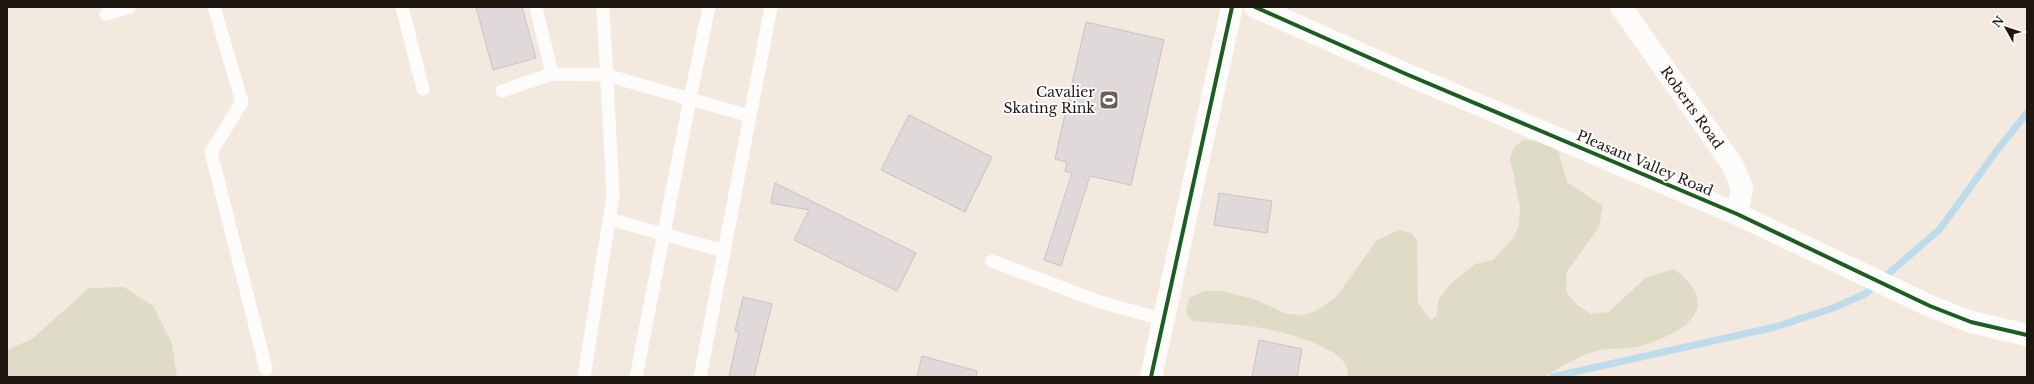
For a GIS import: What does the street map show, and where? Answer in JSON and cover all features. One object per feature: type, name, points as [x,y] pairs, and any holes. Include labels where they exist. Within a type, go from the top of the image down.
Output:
[{"type":"street","points":[[1151,377],[1162,319],[1232,7]]},
{"type":"street","name":"Pleasant Valley Road","points":[[1255,7],[1406,74],[1737,214],[1864,274],[1898,292],[1971,322],[2027,335]]},
{"type":"street","name":"Roberts Road","points":[[1621,7],[1732,164],[1742,188],[1737,214]]},
{"type":"lane","points":[[106,14],[130,7]]},
{"type":"lane","points":[[214,7],[242,102],[211,152],[266,368]]},
{"type":"lane","points":[[402,7],[423,89]]},
{"type":"lane","points":[[536,7],[552,74]]},
{"type":"lane","points":[[584,377],[613,195],[603,7]]},
{"type":"lane","points":[[636,377],[709,7]]},
{"type":"lane","points":[[700,377],[771,7]]},
{"type":"lane","points":[[502,92],[552,74],[606,75],[750,116]]},
{"type":"lane","points":[[609,219],[724,251]]},
{"type":"lane","points":[[992,261],[1100,302],[1162,319]]},
{"type":"shaded area","points":[[1523,140],[1545,142],[1558,150],[1567,182],[1603,206],[1599,227],[1566,273],[1567,293],[1577,305],[1591,314],[1609,312],[1645,278],[1674,269],[1689,282],[1696,295],[1698,306],[1694,316],[1685,325],[1659,340],[1638,347],[1602,350],[1589,353],[1569,362],[1544,377],[1347,377],[1347,367],[1340,357],[1328,349],[1312,342],[1296,336],[1256,327],[1192,321],[1186,312],[1189,298],[1204,291],[1221,291],[1251,298],[1287,314],[1304,315],[1316,311],[1336,297],[1377,240],[1399,230],[1411,233],[1417,240],[1418,303],[1431,320],[1436,316],[1439,299],[1450,284],[1475,264],[1493,260],[1514,237],[1519,225],[1520,207],[1510,158],[1514,147]]},
{"type":"shaded area","points":[[124,287],[153,306],[172,343],[177,377],[7,377],[7,350],[32,339],[89,288]]},
{"type":"building","points":[[476,7],[522,7],[536,58],[493,70]]},
{"type":"building","name":"Cavalier Skating Rink","points":[[1086,22],[1164,40],[1131,185],[1090,176],[1061,266],[1044,260],[1072,173],[1065,171],[1067,162],[1055,159]]},
{"type":"building","points":[[909,115],[992,157],[965,212],[881,170]]},
{"type":"building","points":[[775,183],[916,253],[897,291],[794,240],[809,210],[771,203]]},
{"type":"building","points":[[1219,193],[1272,201],[1267,233],[1214,225]]},
{"type":"building","points":[[743,297],[772,304],[754,377],[729,377],[739,332],[735,331]]},
{"type":"building","points":[[1259,340],[1302,349],[1297,377],[1252,377]]},
{"type":"building","points":[[922,356],[977,371],[976,377],[917,377]]},
{"type":"waterway","points":[[1552,377],[1775,327],[1833,308],[1865,294],[1940,229],[1998,149],[2027,113]]},
{"type":"cycle path","points":[[1151,377],[1232,7]]},
{"type":"cycle path","points":[[1255,7],[1406,74],[1737,214],[1930,306],[1971,322],[2027,335]]},
{"type":"place","name":"Cavalier Skating Rink","points":[[1109,100]]}]
